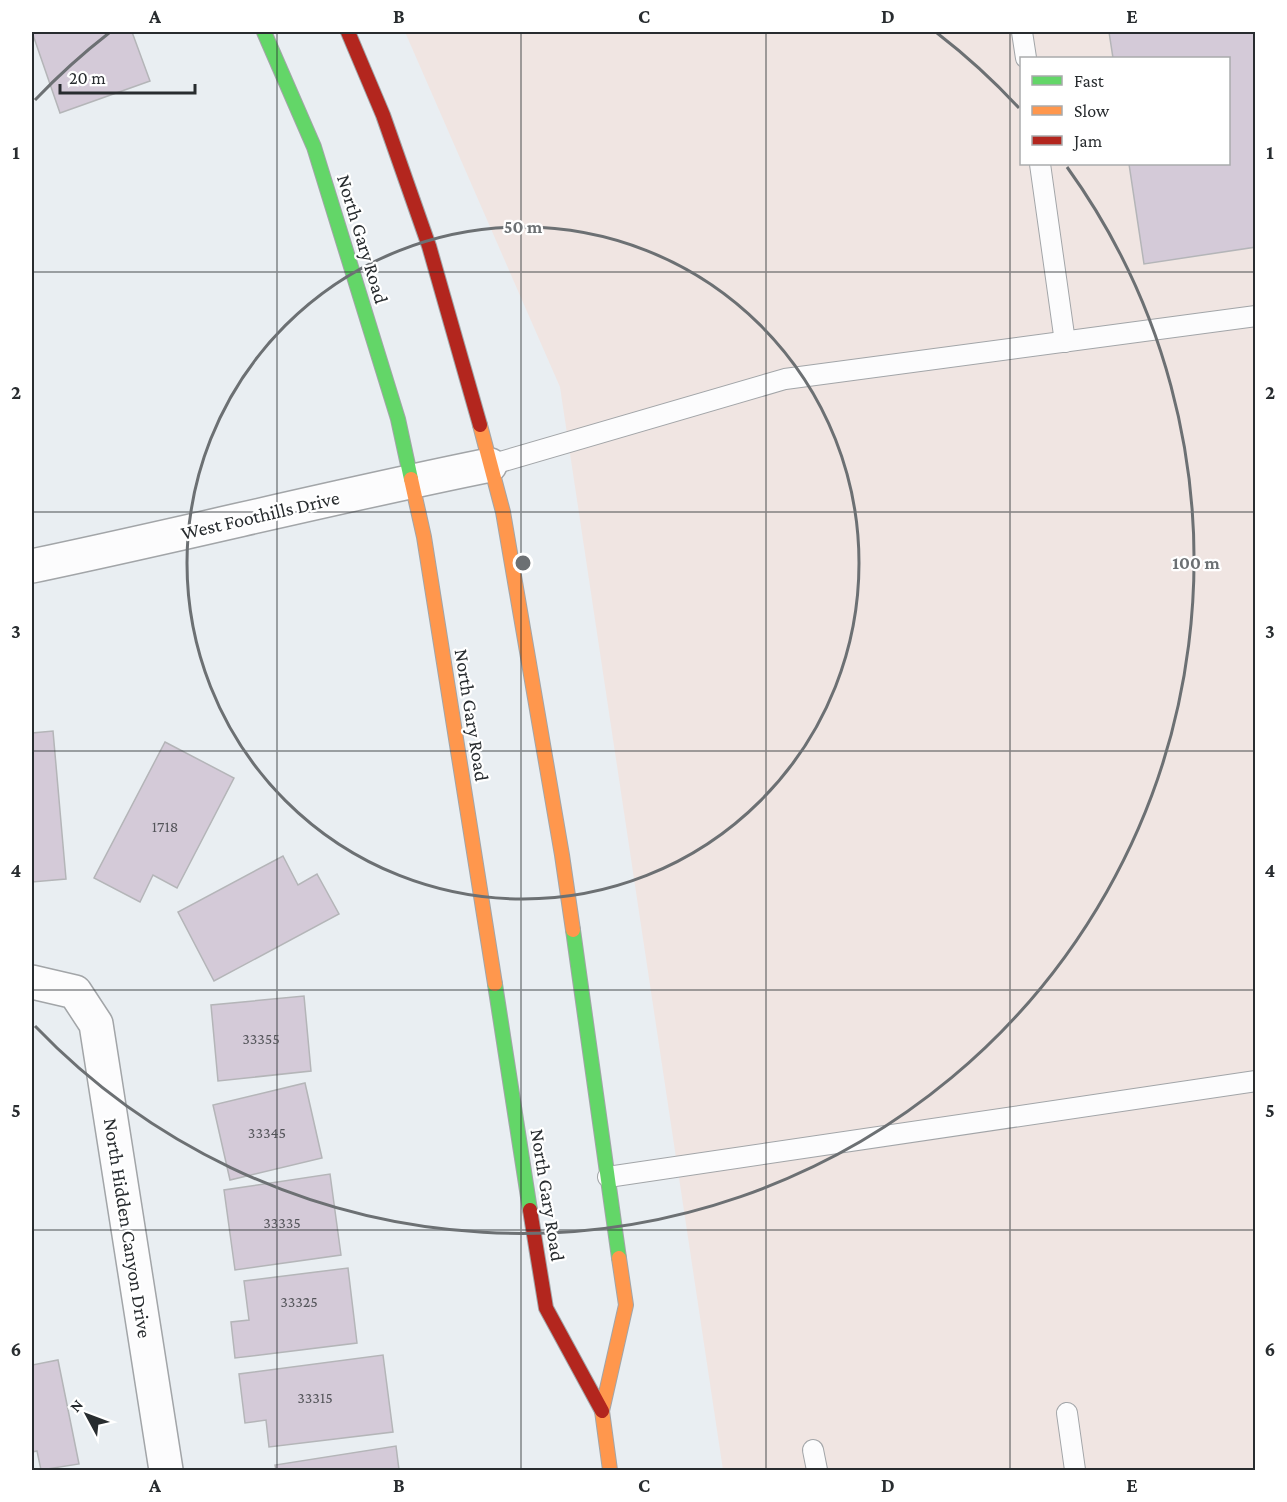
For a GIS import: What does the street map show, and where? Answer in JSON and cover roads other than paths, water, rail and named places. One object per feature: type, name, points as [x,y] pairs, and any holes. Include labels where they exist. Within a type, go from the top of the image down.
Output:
[{"type":"main road","name":"North Gary Road","points":[[264,32],[314,147],[398,419],[424,537],[546,1308],[602,1411]]},
{"type":"main road","name":"North Gary Road","points":[[348,32],[383,115],[429,246],[502,512],[562,855],[626,1305],[602,1411],[610,1470]]},
{"type":"street","name":"West Foothills Drive","points":[[32,566],[490,465]]},
{"type":"street","name":"North Hidden Canyon Drive","points":[[32,982],[75,992],[96,1024],[166,1470]]},
{"type":"lane","points":[[1022,32],[1026,57]]},
{"type":"lane","points":[[1040,165],[1065,342]]},
{"type":"lane","points":[[490,465],[785,379],[1256,316]]},
{"type":"lane","points":[[608,1177],[1256,1081]]},
{"type":"lane","points":[[1067,1413],[1076,1470]]},
{"type":"lane","points":[[813,1450],[817,1470]]}]
